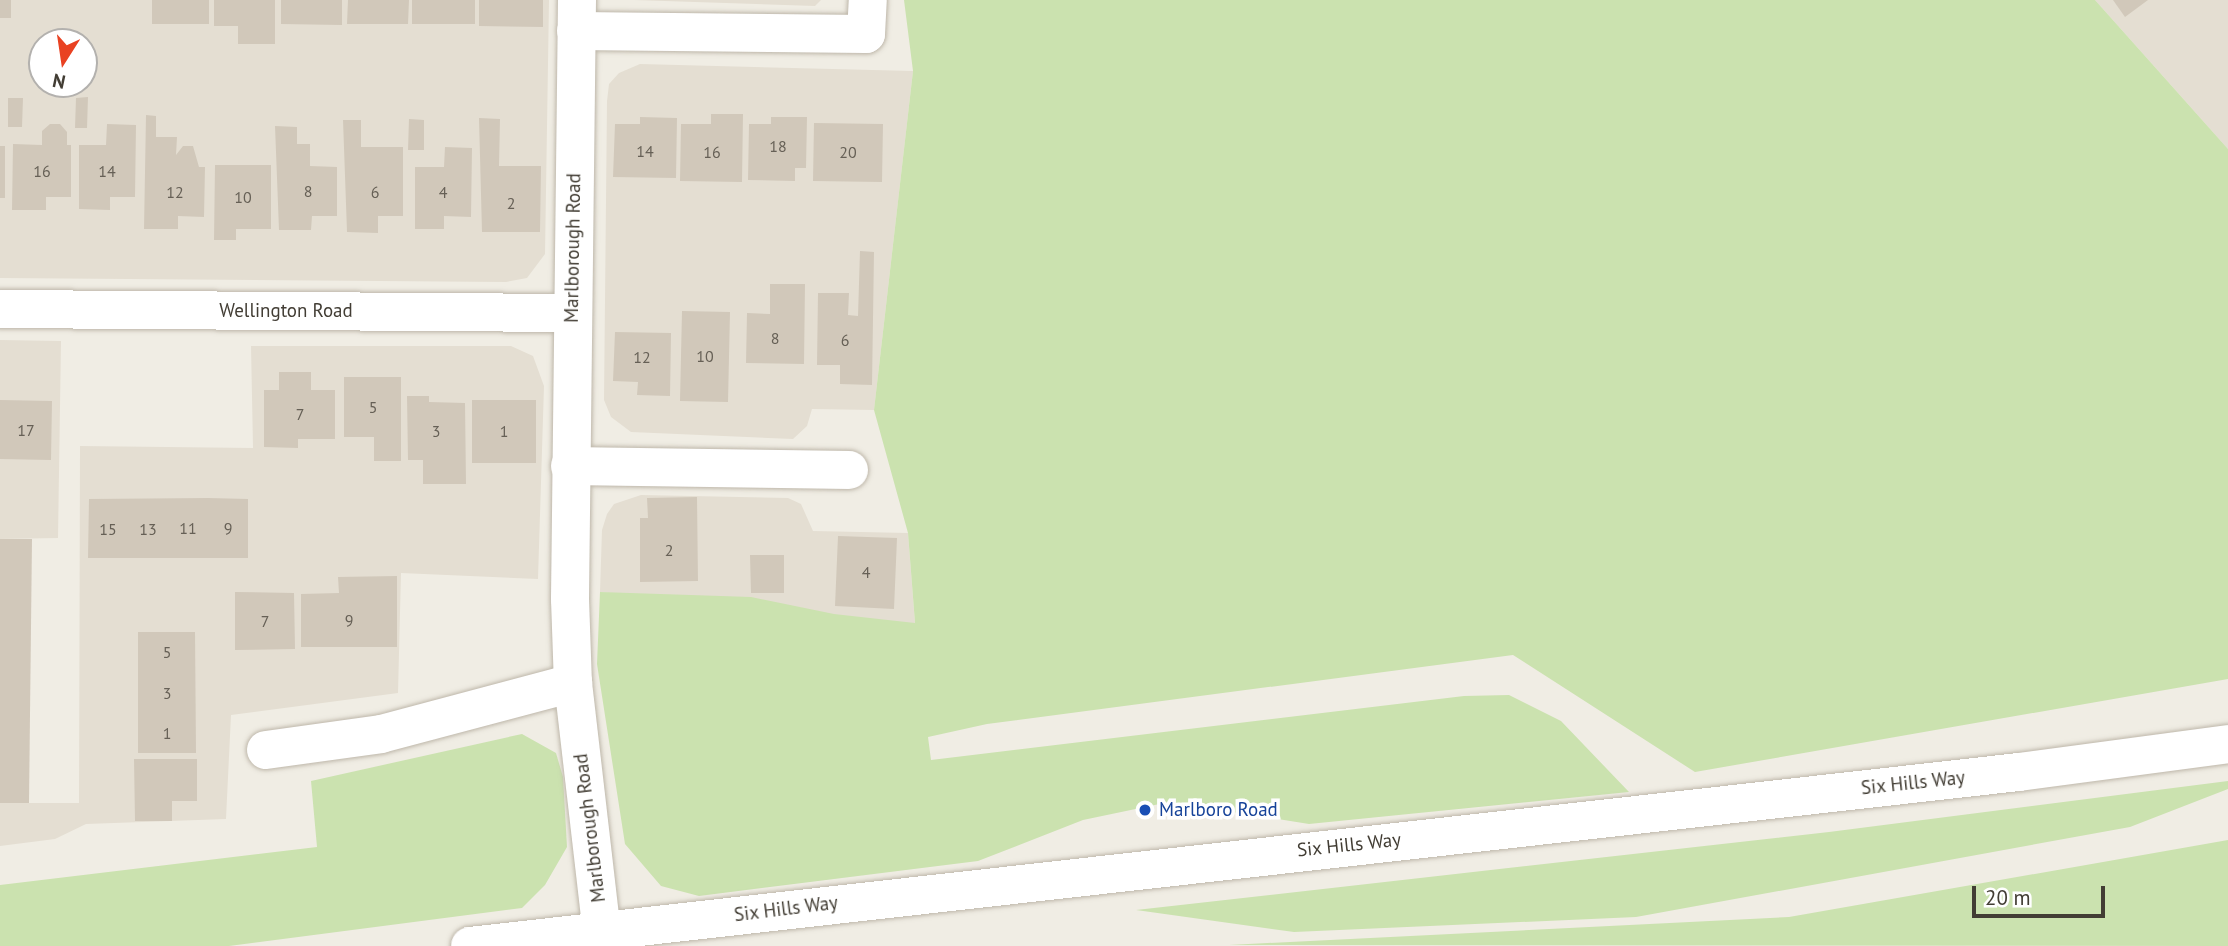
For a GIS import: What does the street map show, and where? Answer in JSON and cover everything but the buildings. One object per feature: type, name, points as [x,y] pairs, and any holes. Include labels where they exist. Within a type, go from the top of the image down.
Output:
[{"type":"street","name":"Marlborough Road","points":[[602,932],[573,683],[570,466],[576,15],[866,34],[868,0]]},
{"type":"street","name":"Wellington Road","points":[[0,309],[572,313]]},
{"type":"street","points":[[570,466],[849,470]]},
{"type":"street","points":[[266,750],[380,734],[573,683]]},
{"type":"street","name":"Six Hills Way","points":[[470,946],[2018,772],[2228,744]]},
{"type":"shaded area","points":[[0,0],[549,0],[545,254],[527,278],[506,282],[0,278]]},
{"type":"shaded area","points":[[634,0],[821,0],[815,6]]},
{"type":"shaded area","points":[[2095,0],[2228,0],[2228,149]]},
{"type":"shaded area","points":[[640,64],[913,71],[874,410],[812,409],[807,426],[793,439],[631,432],[611,417],[604,400],[607,101],[609,84],[619,73]]},
{"type":"shaded area","points":[[0,340],[61,341],[58,538],[0,539]]},
{"type":"shaded area","points":[[251,346],[511,346],[533,356],[544,386],[538,579],[401,573],[398,693],[231,715],[226,819],[86,824],[55,839],[0,846],[0,803],[79,803],[80,446],[253,448]]},
{"type":"shaded area","points":[[641,495],[788,498],[801,504],[813,531],[908,533],[915,624],[600,592],[602,530],[607,514],[614,504]]},
{"type":"green space","points":[[904,0],[2095,0],[2228,149],[2228,679],[1695,772],[1513,655],[987,724],[928,737],[931,760],[1464,696],[1509,695],[1561,721],[1629,792],[1309,824],[1169,802],[1083,820],[978,861],[699,896],[661,886],[625,844],[597,664],[600,592],[751,597],[834,614],[915,623],[908,533],[874,410],[913,71]]},
{"type":"green space","points":[[522,734],[556,753],[563,777],[567,847],[545,885],[522,908],[229,946],[0,946],[0,885],[317,847],[311,781]]},
{"type":"green space","points":[[2228,781],[2228,789],[2130,827],[1636,917],[1294,932],[1136,910],[1829,832]]},
{"type":"green space","points":[[2228,840],[2228,946],[1229,945],[1789,917]]},
{"type":"place","name":"Marlboro Road","points":[[1145,810]]}]
